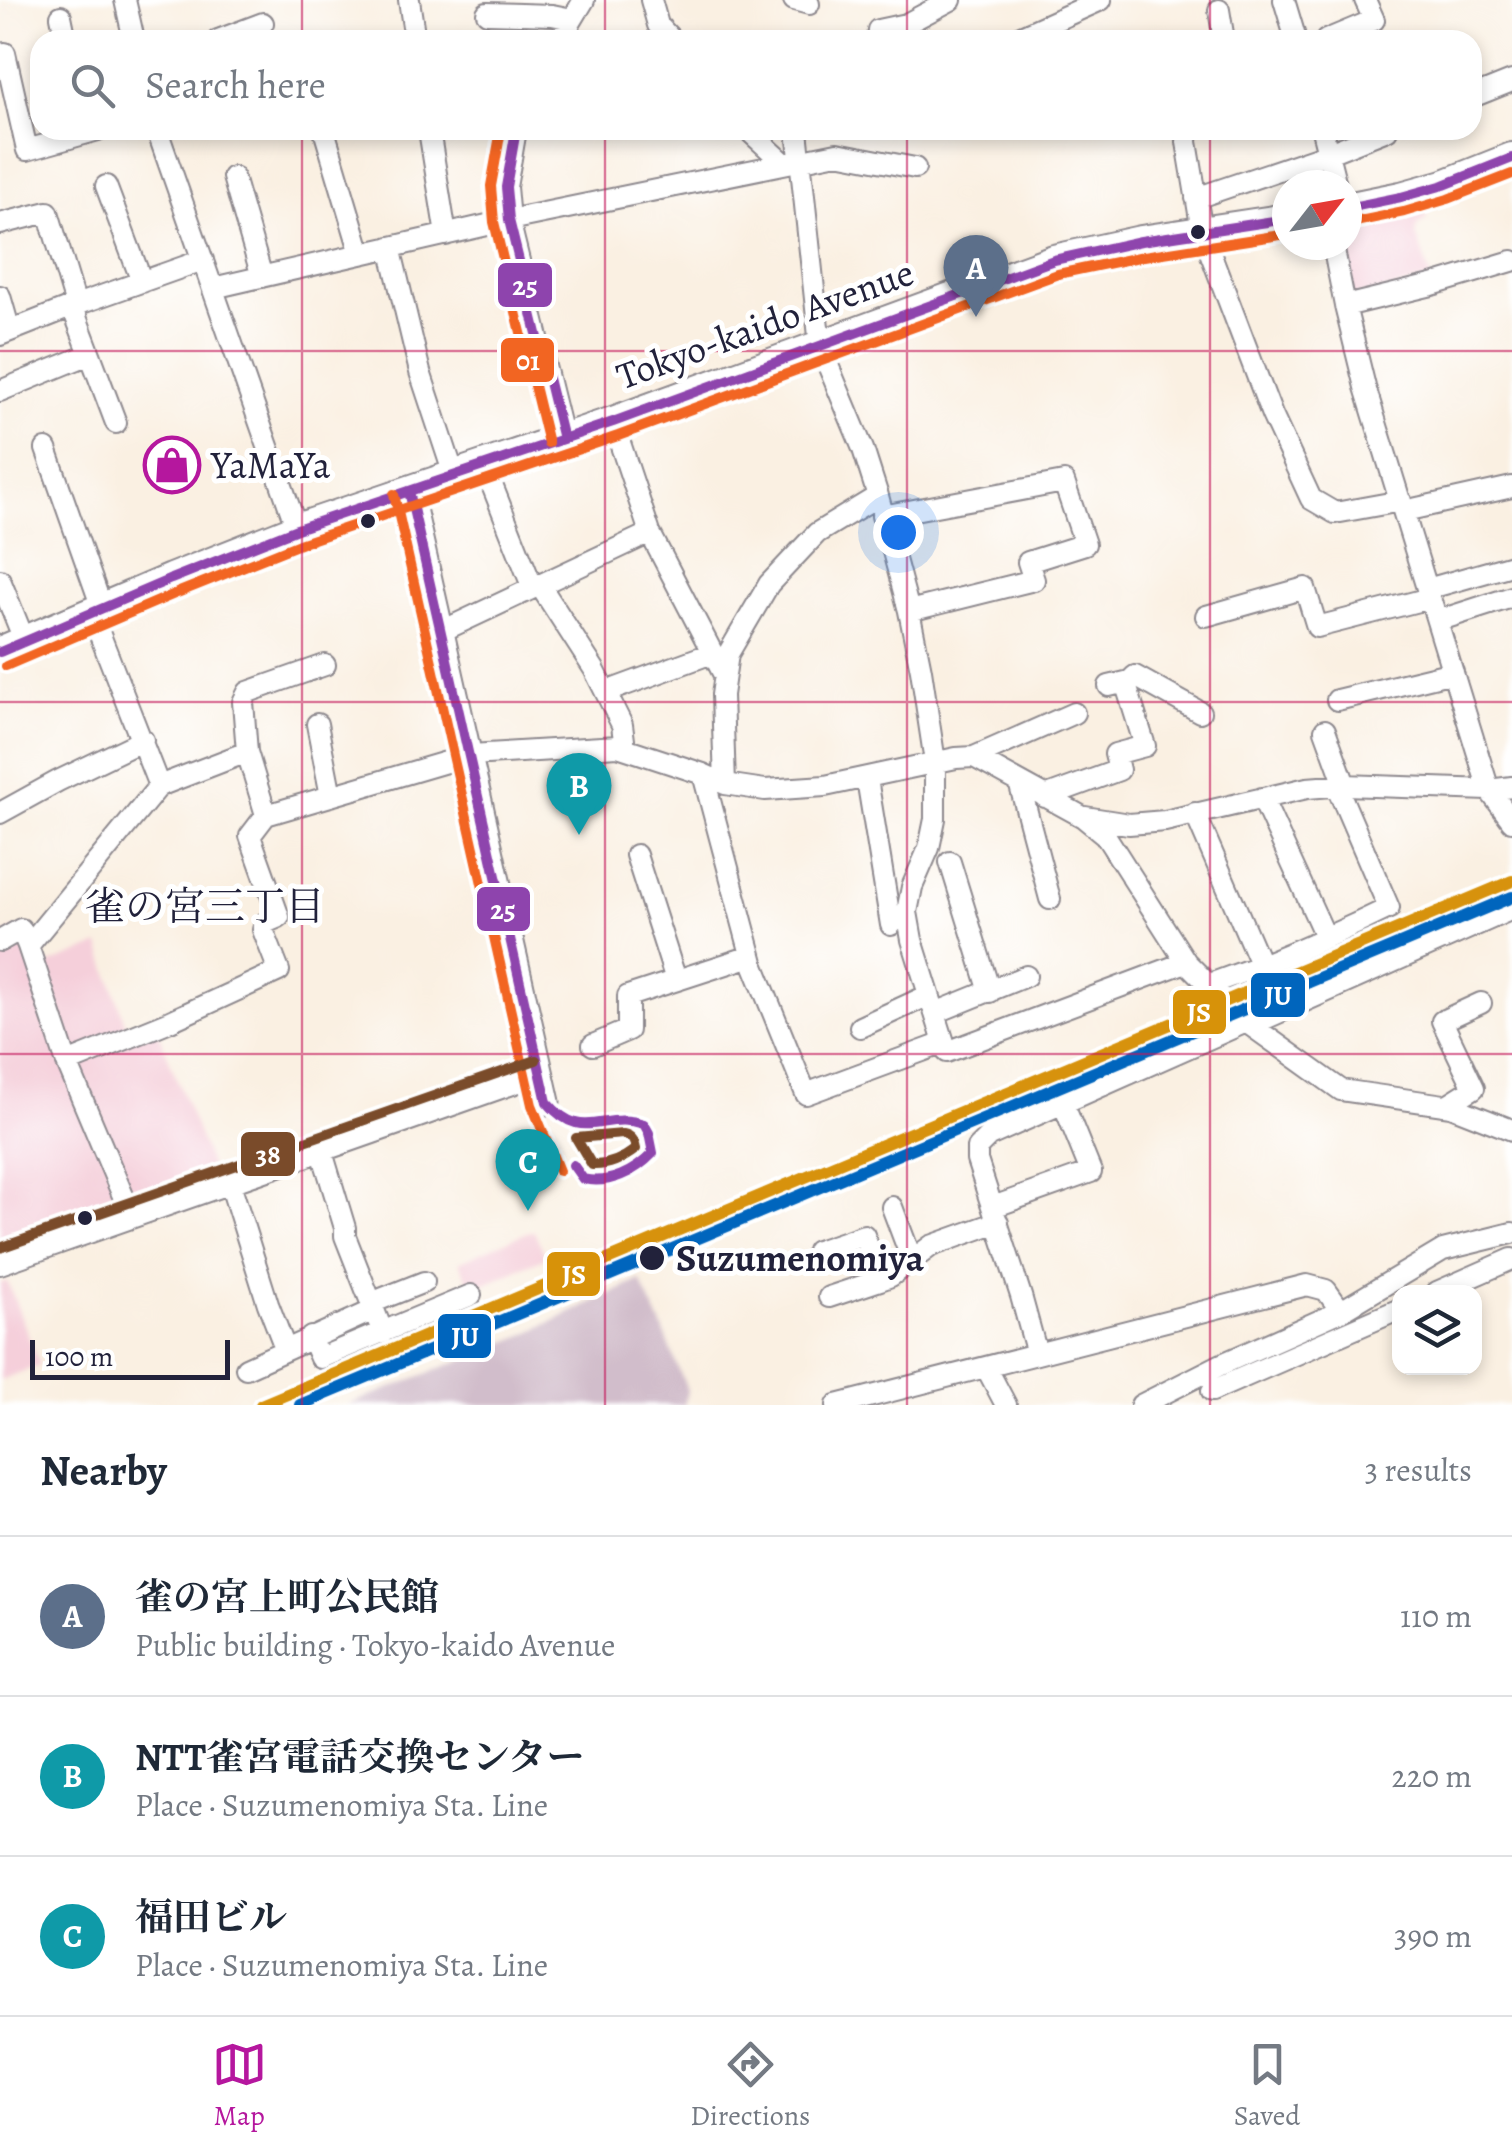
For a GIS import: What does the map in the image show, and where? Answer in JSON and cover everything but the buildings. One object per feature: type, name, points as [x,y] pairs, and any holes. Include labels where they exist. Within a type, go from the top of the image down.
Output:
[{"type":"highway","points":[[1362,205],[1444,185],[1512,158]]},
{"type":"highway","name":"Tokyo-kaido Avenue","points":[[12,647],[297,529],[613,422],[1054,260],[1272,221]]},
{"type":"main road","points":[[409,490],[547,1102]]},
{"type":"street","points":[[125,0],[132,30]]},
{"type":"street","points":[[409,0],[414,30]]},
{"type":"street","points":[[566,30],[584,0]]},
{"type":"street","points":[[652,0],[663,30]]},
{"type":"street","points":[[878,30],[906,24],[951,0]]},
{"type":"street","points":[[1034,30],[1101,0]]},
{"type":"street","points":[[1284,0],[1293,30]]},
{"type":"street","points":[[1350,30],[1374,20],[1364,0]]},
{"type":"street","points":[[1219,10],[1222,30]]},
{"type":"street","points":[[487,13],[572,19]]},
{"type":"street","points":[[60,16],[64,30]]},
{"type":"street","points":[[244,30],[262,23]]},
{"type":"street","points":[[0,54],[4,53],[27,150],[61,140]]},
{"type":"street","points":[[1482,93],[1512,81]]},
{"type":"street","points":[[160,140],[297,529]]},
{"type":"street","points":[[327,140],[361,254]]},
{"type":"street","points":[[431,140],[446,235]]},
{"type":"street","points":[[514,140],[506,187],[509,220],[562,439]]},
{"type":"street","points":[[762,140],[792,161]]},
{"type":"street","points":[[795,140],[792,161],[820,346],[863,450],[909,611],[921,670],[934,762],[935,819],[907,912],[947,1052],[1186,962]]},
{"type":"street","points":[[1187,140],[1202,231],[1272,415],[1311,499],[1335,512],[1402,506],[1512,487]]},
{"type":"street","points":[[1325,140],[1332,170]]},
{"type":"street","points":[[1196,198],[1361,140]]},
{"type":"street","points":[[213,288],[509,220],[837,153],[916,168]]},
{"type":"street","points":[[234,177],[262,277]]},
{"type":"street","points":[[106,186],[142,282]]},
{"type":"street","points":[[0,224],[48,212],[76,304],[76,317],[116,424]]},
{"type":"street","points":[[390,248],[420,372],[454,476]]},
{"type":"street","points":[[0,296],[5,333],[203,260]]},
{"type":"street","points":[[1336,260],[1364,387],[1489,790],[1512,821]]},
{"type":"street","points":[[1344,306],[1512,261]]},
{"type":"street","points":[[0,390],[90,354]]},
{"type":"street","points":[[613,422],[650,533],[724,675]]},
{"type":"street","points":[[46,449],[159,786]]},
{"type":"street","points":[[484,465],[535,585],[594,669],[622,724],[625,748]]},
{"type":"street","points":[[725,784],[724,675],[728,654],[768,584],[817,533],[880,506],[1064,482],[1085,544],[1028,562],[1034,580],[909,611]]},
{"type":"street","points":[[442,631],[650,533]]},
{"type":"street","points":[[1206,616],[1305,588],[1316,627],[1512,565]]},
{"type":"street","points":[[0,580],[12,647]]},
{"type":"street","points":[[1437,621],[1512,597]]},
{"type":"street","points":[[606,692],[712,653]]},
{"type":"street","points":[[266,815],[247,752],[242,702],[248,692],[325,665]]},
{"type":"street","points":[[1337,700],[1453,672]]},
{"type":"street","points":[[1045,796],[1119,770],[1115,754],[1145,746],[1117,684],[1135,676],[1200,712]]},
{"type":"street","points":[[67,1063],[278,971],[262,930],[265,923],[278,917],[250,836],[266,815],[470,755],[618,746],[725,784],[765,790],[825,786],[934,762],[974,758],[1074,713]]},
{"type":"street","points":[[317,724],[331,796]]},
{"type":"street","points":[[1210,984],[1262,966],[1389,908],[1341,786],[1325,730]]},
{"type":"street","points":[[0,813],[142,740]]},
{"type":"street","points":[[28,946],[159,786],[247,752]]},
{"type":"street","points":[[974,758],[1082,817],[1105,835],[1186,962],[1248,1024],[1341,1090],[1447,1105],[1512,1130]]},
{"type":"street","points":[[703,774],[751,956],[806,1094],[944,1043]]},
{"type":"street","points":[[866,778],[891,925]]},
{"type":"street","points":[[1019,782],[1050,898]]},
{"type":"street","points":[[1082,817],[1129,824],[1165,821],[1307,788],[1512,787]]},
{"type":"street","points":[[1262,798],[1326,938]]},
{"type":"street","points":[[1195,813],[1262,966]]},
{"type":"street","points":[[636,855],[676,980]]},
{"type":"street","points":[[950,862],[990,992]]},
{"type":"street","points":[[1037,1354],[977,1160],[977,1148],[989,1136],[1512,910]]},
{"type":"street","points":[[0,941],[21,929],[67,1063],[132,1217]]},
{"type":"street","points":[[593,1045],[628,1030],[628,996],[751,956]]},
{"type":"street","points":[[860,1027],[932,1004],[990,992],[1026,976]]},
{"type":"street","points":[[1447,1105],[1474,1088],[1442,1021],[1481,1003]]},
{"type":"street","points":[[0,1264],[541,1074]]},
{"type":"street","points":[[828,1296],[892,1276],[931,1246],[1091,1172],[1063,1103]]},
{"type":"street","points":[[322,1152],[345,1236],[383,1333]]},
{"type":"street","points":[[230,1184],[286,1348]]},
{"type":"street","points":[[892,1207],[912,1260]]},
{"type":"street","points":[[1212,1390],[1443,1250],[1512,1232]]},
{"type":"street","points":[[817,1252],[864,1234],[880,1280]]},
{"type":"street","points":[[1452,1285],[1512,1259]]},
{"type":"street","points":[[246,1368],[424,1282]]},
{"type":"street","points":[[837,1405],[1308,1285],[1326,1290],[1340,1311]]},
{"type":"street","points":[[311,1337],[320,1358],[471,1295]]},
{"type":"street","points":[[1141,1405],[1212,1390],[1392,1312]]},
{"type":"street","points":[[986,1367],[1006,1405]]},
{"type":"shaded area","points":[[1421,203],[1427,219],[1417,225],[1416,234],[1431,279],[1349,299],[1345,260],[1362,260],[1362,212]]},
{"type":"shaded area","points":[[14,929],[42,967],[100,945],[127,1030],[154,1020],[214,1176],[0,1246],[0,937]]},
{"type":"shaded area","points":[[534,1231],[546,1257],[472,1289],[459,1262]]},
{"type":"shaded area","points":[[640,1280],[687,1390],[684,1405],[348,1405],[524,1335]]},
{"type":"shaded area","points":[[7,1281],[40,1365],[0,1380],[0,1284]]},
{"type":"transit line","name":"01","points":[[499,140],[491,186],[494,222],[548,443]]},
{"type":"transit line","name":"25","points":[[514,140],[506,187],[509,220],[563,439]]},
{"type":"transit line","name":"25","points":[[1362,205],[1444,185],[1512,158]]},
{"type":"transit line","name":"01","points":[[1362,221],[1448,199],[1512,174]]},
{"type":"transit line","name":"25","points":[[0,652],[297,529],[613,422],[1054,260],[1141,241],[1272,221]]},
{"type":"transit line","name":"01","points":[[6,666],[302,543],[618,436],[1058,274],[1272,236]]},
{"type":"transit line","name":"25","points":[[409,491],[547,1102],[571,1122],[629,1121],[644,1124],[649,1133],[653,1153],[621,1175],[583,1179],[573,1165]]},
{"type":"transit line","name":"01","points":[[394,494],[532,1105],[559,1171]]},
{"type":"transit line","name":"JS","points":[[261,1405],[1512,881]]},
{"type":"transit line","name":"JU","points":[[300,1405],[1512,897]]},
{"type":"transit line","name":"38","points":[[0,1248],[536,1060]]},
{"type":"transit line","name":"38","points":[[623,1134],[632,1139],[636,1149],[598,1165],[592,1165],[576,1138],[623,1134]]},
{"type":"place","name":"雀の宮上町公民館","points":[[976,317]]},
{"type":"place","name":"YaMaYa","points":[[172,465]]},
{"type":"place","name":"NTT雀宮電話交換センター","points":[[579,835]]},
{"type":"place","name":"福田ビル","points":[[528,1211]]},
{"type":"place","name":"Suzumenomiya","points":[[652,1258]]},
{"type":"district","name":"雀の宮三丁目","points":[[205,906]]}]
